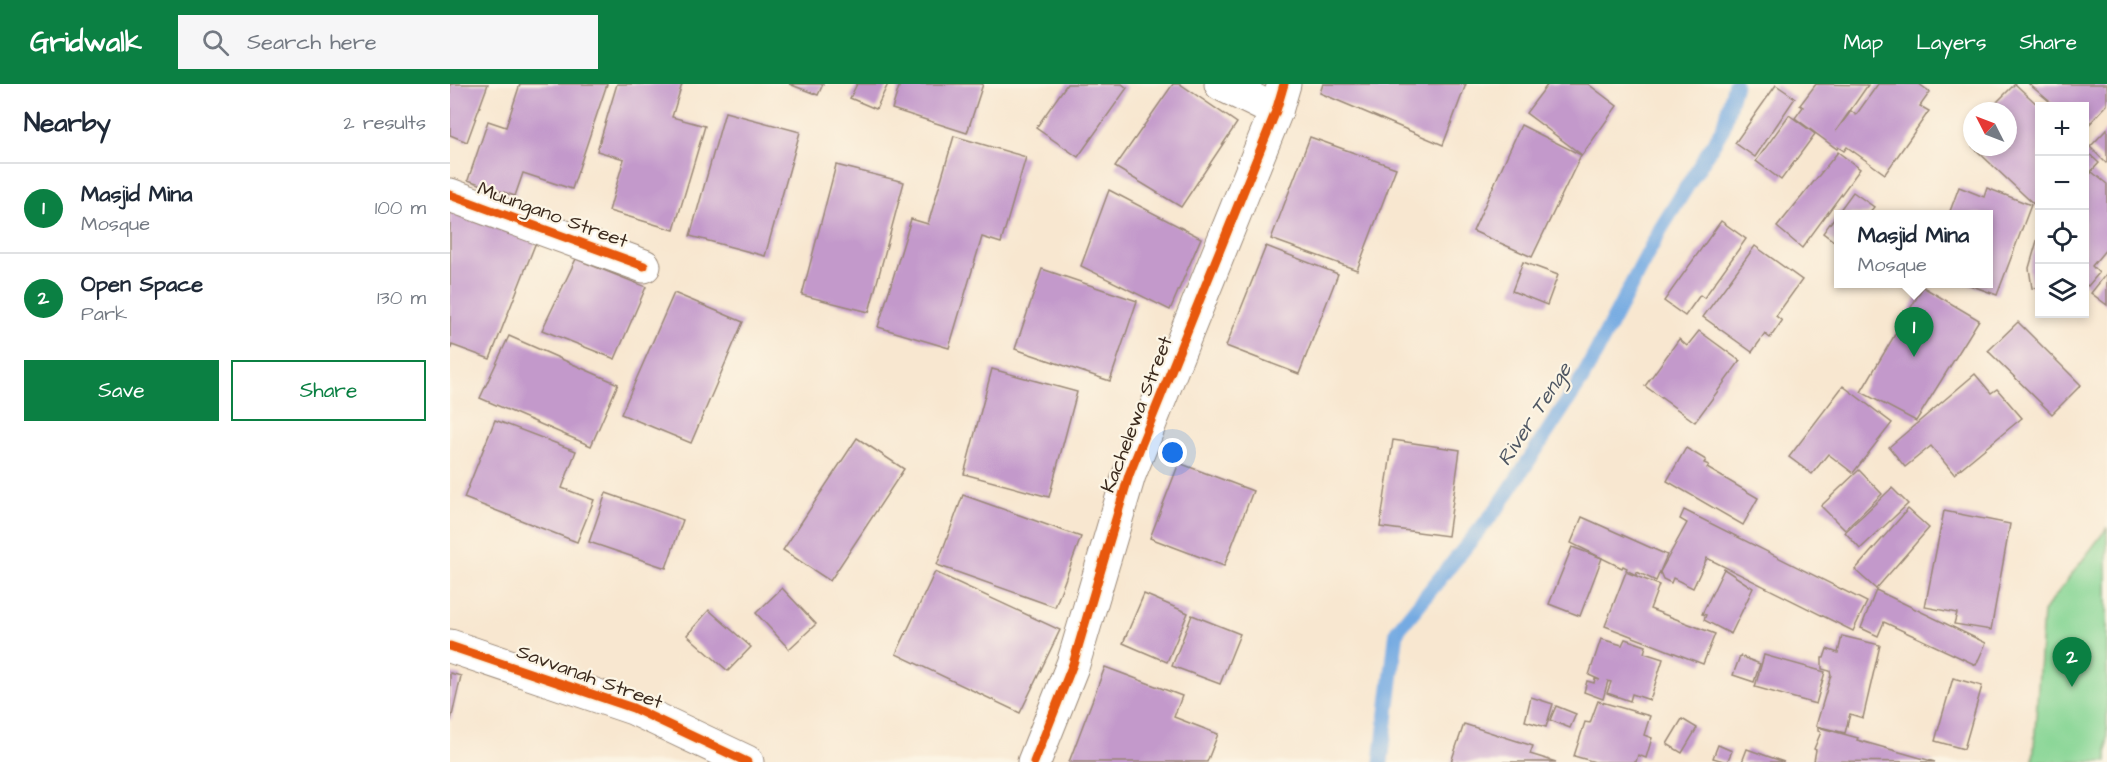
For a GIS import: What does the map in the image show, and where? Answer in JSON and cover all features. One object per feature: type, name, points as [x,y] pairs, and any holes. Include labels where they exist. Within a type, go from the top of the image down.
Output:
[{"type":"street","points":[[1221,84],[1280,98]]},
{"type":"street","name":"Kachelewa Street","points":[[1034,762],[1073,664],[1129,475],[1280,98]]},
{"type":"street","name":"Muungano Street","points":[[450,195],[644,266]]},
{"type":"street","name":"Savvanah Street","points":[[450,646],[633,708],[747,762]]},
{"type":"green space","points":[[2107,528],[2107,762],[2033,762],[2043,612]]},
{"type":"building","points":[[450,84],[488,84],[467,142],[450,135]]},
{"type":"building","points":[[520,84],[607,84],[572,189],[523,173],[515,196],[468,180],[488,121],[506,127]]},
{"type":"building","points":[[617,84],[682,84],[672,117],[705,126],[674,230],[609,211],[624,159],[597,151]]},
{"type":"building","points":[[789,84],[823,84],[818,95]]},
{"type":"building","points":[[857,84],[888,84],[876,109],[850,98]]},
{"type":"building","points":[[900,84],[983,84],[967,133],[892,109]]},
{"type":"building","points":[[1067,84],[1122,84],[1127,88],[1078,157],[1036,128]]},
{"type":"building","points":[[1173,84],[1180,84],[1237,123],[1181,207],[1115,167]]},
{"type":"building","points":[[1323,84],[1466,84],[1443,145],[1320,93]]},
{"type":"building","points":[[1548,84],[1588,84],[1617,106],[1582,155],[1526,113]]},
{"type":"building","points":[[1816,84],[1868,85],[1836,131],[1851,111],[1856,115],[1878,84],[1919,84],[1930,92],[1920,106],[1929,111],[1885,174],[1847,147],[1844,151],[1838,147],[1837,149],[1795,118],[1803,107],[1800,105]]},
{"type":"building","points":[[2015,84],[2035,102],[2035,205],[1983,156],[2017,156],[2017,102],[1997,102]]},
{"type":"building","points":[[2029,84],[2107,84],[2107,105],[2089,125],[2089,102],[2050,102]]},
{"type":"building","points":[[1776,85],[1795,98],[1755,157],[1735,143]]},
{"type":"building","points":[[725,112],[800,132],[765,256],[690,236]]},
{"type":"building","points":[[1789,115],[1815,134],[1781,180],[1756,161]]},
{"type":"building","points":[[1521,125],[1581,155],[1532,257],[1473,231]]},
{"type":"building","points":[[2107,129],[2107,162],[2106,163],[2090,147]]},
{"type":"building","points":[[954,136],[1026,157],[1001,243],[982,237],[949,348],[878,327],[911,219],[928,224]]},
{"type":"building","points":[[1310,137],[1396,168],[1357,270],[1271,239]]},
{"type":"building","points":[[1838,152],[1860,169],[1802,248],[1777,227]]},
{"type":"building","points":[[2089,154],[2099,163],[2089,174]]},
{"type":"building","points":[[836,165],[904,182],[869,312],[802,295]]},
{"type":"building","points":[[2092,172],[2107,184],[2107,248],[2092,266],[2099,273],[2089,285],[2089,210],[2089,175]]},
{"type":"building","points":[[1959,187],[1984,197],[1987,188],[2031,205],[1997,295],[1978,288],[1993,288],[1993,210],[1950,210]]},
{"type":"building","points":[[1109,190],[1201,238],[1170,310],[1081,266]]},
{"type":"building","points":[[1853,192],[1874,207],[1871,210],[1840,210]]},
{"type":"building","points":[[450,203],[538,237],[490,359],[452,345],[450,351]]},
{"type":"building","points":[[1834,218],[1834,241],[1823,233]]},
{"type":"building","points":[[1721,221],[1746,239],[1704,298],[1700,295],[1685,316],[1664,301]]},
{"type":"building","points":[[1266,246],[1338,274],[1299,374],[1226,346]]},
{"type":"building","points":[[1755,246],[1802,280],[1776,316],[1782,321],[1770,338],[1765,334],[1752,352],[1703,317]]},
{"type":"building","points":[[2035,248],[2035,288],[2032,288],[2029,268]]},
{"type":"building","points":[[576,259],[646,287],[615,359],[542,330]]},
{"type":"building","points":[[1523,262],[1558,275],[1547,305],[1512,291]]},
{"type":"building","points":[[1042,269],[1137,301],[1110,381],[1015,349]]},
{"type":"building","points":[[2107,273],[2107,305],[2091,293]]},
{"type":"building","points":[[1922,288],[1979,320],[1916,421],[1861,392]]},
{"type":"building","points":[[674,293],[743,322],[691,443],[621,414]]},
{"type":"building","points":[[2018,322],[2081,385],[2052,414],[1988,351]]},
{"type":"building","points":[[1699,331],[1740,361],[1695,422],[1645,386],[1679,339],[1687,346]]},
{"type":"building","points":[[509,336],[618,384],[591,446],[480,398]]},
{"type":"building","points":[[992,369],[1077,392],[1049,497],[964,474]]},
{"type":"building","points":[[1975,374],[1991,393],[1997,389],[2022,418],[1954,474],[1931,446],[1905,467],[1889,447]]},
{"type":"building","points":[[1843,386],[1892,423],[1853,473],[1828,454],[1812,474],[1789,457]]},
{"type":"building","points":[[495,420],[576,451],[562,488],[594,500],[577,542],[464,498]]},
{"type":"building","points":[[857,438],[904,469],[830,581],[783,550]]},
{"type":"building","points":[[1393,440],[1460,450],[1448,536],[1380,527]]},
{"type":"building","points":[[1686,448],[1706,460],[1704,463],[1709,465],[1707,468],[1758,498],[1743,525],[1667,481]]},
{"type":"building","points":[[1179,463],[1253,491],[1224,566],[1150,538]]},
{"type":"building","points":[[1859,470],[1882,494],[1845,530],[1821,506]]},
{"type":"building","points":[[1892,488],[1908,504],[1860,549],[1845,532]]},
{"type":"building","points":[[606,493],[683,520],[666,568],[589,542]]},
{"type":"building","points":[[963,495],[1081,537],[1055,607],[937,565]]},
{"type":"building","points":[[1908,509],[1929,528],[1876,589],[1855,570]]},
{"type":"building","points":[[1684,510],[1867,602],[1853,631],[1707,558],[1693,588],[1673,578],[1671,583],[1663,579],[1660,572],[1687,523],[1680,519]]},
{"type":"building","points":[[1944,511],[2010,524],[1991,630],[1954,624],[1957,613],[1925,607]]},
{"type":"building","points":[[1582,517],[1667,555],[1656,581],[1637,572],[1636,575],[1623,566],[1622,568],[1571,543]]},
{"type":"building","points":[[1572,547],[1602,558],[1580,616],[1549,604]]},
{"type":"building","points":[[1724,569],[1753,588],[1731,634],[1704,620],[1706,615],[1702,614]]},
{"type":"building","points":[[935,572],[1060,630],[1020,713],[896,654]]},
{"type":"building","points":[[1626,572],[1659,585],[1650,609],[1715,634],[1703,664],[1605,626]]},
{"type":"building","points":[[782,588],[816,624],[789,649],[756,613]]},
{"type":"building","points":[[1876,590],[1986,643],[1976,665],[1884,622],[1878,636],[1861,628]]},
{"type":"building","points":[[1144,594],[1188,613],[1167,662],[1123,643]]},
{"type":"building","points":[[709,610],[751,647],[728,671],[687,635]]},
{"type":"building","points":[[1192,615],[1240,634],[1220,684],[1172,666]]},
{"type":"building","points":[[1842,636],[1880,645],[1863,718],[1850,714],[1845,733],[1816,726],[1831,675],[1830,671],[1822,669],[1822,658],[1827,649],[1838,653]]},
{"type":"building","points":[[1601,639],[1622,645],[1625,639],[1646,646],[1644,653],[1663,659],[1650,700],[1632,694],[1630,701],[1607,693],[1611,682],[1608,681],[1603,699],[1584,692],[1587,681],[1594,683],[1595,679],[1600,680],[1589,675]]},
{"type":"building","points":[[1764,655],[1825,672],[1816,704],[1755,687]]},
{"type":"building","points":[[1740,656],[1760,664],[1754,682],[1733,675]]},
{"type":"building","points":[[1105,667],[1182,696],[1174,717],[1218,734],[1207,762],[1069,762]]},
{"type":"building","points":[[450,673],[461,676],[451,720],[450,720]]},
{"type":"building","points":[[1953,678],[1982,686],[1964,749],[1935,741]]},
{"type":"building","points":[[1531,697],[1553,704],[1546,727],[1525,721]]},
{"type":"building","points":[[1598,701],[1650,716],[1644,735],[1652,738],[1646,758],[1638,755],[1636,762],[1595,762],[1574,756],[1585,722],[1590,723]]},
{"type":"building","points":[[1556,706],[1576,714],[1570,728],[1550,720]]},
{"type":"building","points":[[1682,719],[1697,728],[1682,753],[1667,744]]},
{"type":"building","points":[[1464,724],[1533,746],[1530,754],[1556,762],[1451,762]]},
{"type":"building","points":[[1818,727],[1935,762],[1814,761],[1816,750],[1814,749],[1821,732],[1818,731]]},
{"type":"building","points":[[1718,745],[1732,751],[1727,762],[1713,758]]},
{"type":"building","points":[[1747,749],[1784,762],[1742,762]]},
{"type":"waterway","name":"River Tenge","points":[[1381,762],[1397,631],[1499,506],[1582,379],[1660,230],[1723,128],[1735,84]]},
{"type":"cycle path","points":[[1034,762],[1073,664],[1129,475],[1276,111],[1284,84]]},
{"type":"cycle path","points":[[450,195],[644,266]]},
{"type":"cycle path","points":[[450,646],[633,708],[747,762]]},
{"type":"place","name":"Masjid Mina","points":[[1914,357]]},
{"type":"place","name":"Open Space","points":[[2072,687]]}]
